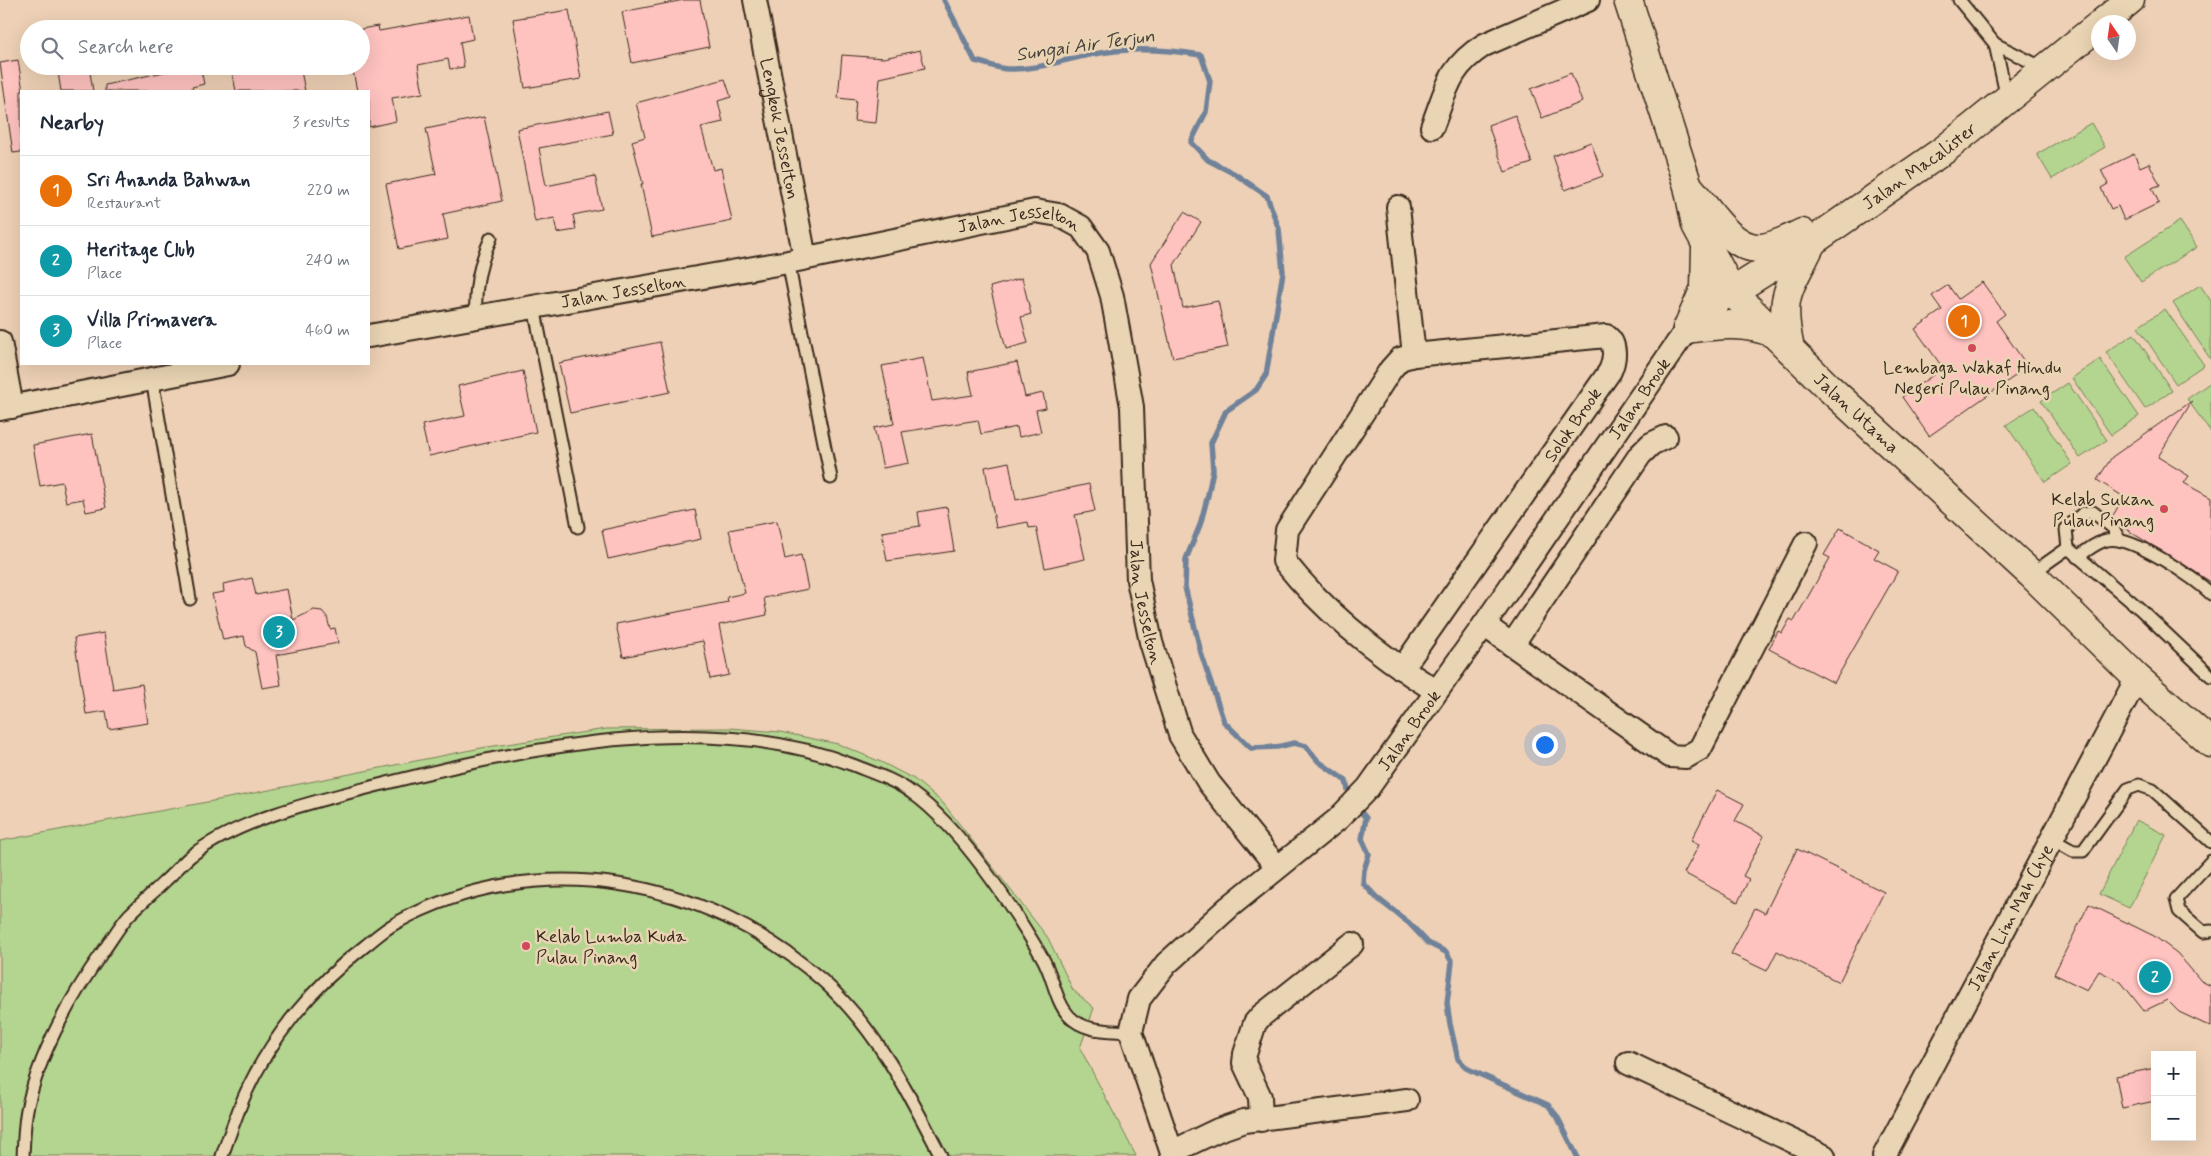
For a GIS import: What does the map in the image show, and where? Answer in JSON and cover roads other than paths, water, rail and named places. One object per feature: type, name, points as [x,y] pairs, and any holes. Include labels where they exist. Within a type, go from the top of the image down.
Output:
[{"type":"main road","name":"Jalan Utama","points":[[1628,0],[1688,186],[1696,225],[1732,292],[1828,387],[2031,574],[2137,678],[2211,743]]},
{"type":"main road","points":[[2112,15],[2130,0]]},
{"type":"main road","name":"Jalan Macalister","points":[[1732,292],[1813,241],[1944,150],[2008,101],[2091,32]]},
{"type":"main road","points":[[1688,186],[1720,226],[1733,239],[1746,246],[1759,248],[1772,246],[1847,217]]},
{"type":"main road","points":[[1687,329],[1723,324],[1765,330],[1783,342],[1785,324],[1784,303],[1787,290],[1813,241]]},
{"type":"main road","points":[[1687,329],[1705,288],[1707,267],[1706,245]]},
{"type":"street","name":"Lengkok Jesselton","points":[[755,0],[797,260]]},
{"type":"street","points":[[1432,127],[1454,70],[1471,53],[1484,45],[1588,0]]},
{"type":"street","points":[[1398,207],[1414,355]]},
{"type":"street","name":"Jalan Jesselton","points":[[370,336],[797,260],[1035,211],[1059,214],[1081,227],[1098,251],[1112,296],[1132,407],[1138,580],[1151,642],[1180,735],[1209,783],[1277,867]]},
{"type":"street","name":"Jalan Brook","points":[[1131,1032],[1139,999],[1166,964],[1277,867],[1338,819],[1368,788],[1396,752],[1436,691],[1484,625],[1687,329],[1732,292]]},
{"type":"street","name":"Solok Brook","points":[[1402,669],[1610,371],[1614,354],[1611,339],[1601,335],[1414,355],[1400,359],[1390,369],[1287,530],[1284,560],[1320,602],[1402,669],[1436,691]]},
{"type":"street","points":[[0,342],[6,408],[223,365]]},
{"type":"street","points":[[1512,645],[1640,455],[1651,444],[1666,438]]},
{"type":"street","points":[[1484,625],[1670,756],[1686,757],[1700,749],[1806,543]]},
{"type":"street","name":"Jalan Lim Mah Chye","points":[[1884,1156],[2137,678]]},
{"type":"street","points":[[1261,1120],[1260,1097],[1244,1063],[1255,1023],[1261,1016],[1352,944]]},
{"type":"street","points":[[1131,1032],[1173,1154],[1218,1130],[1244,1121],[1408,1100]]},
{"type":"street","points":[[1628,1064],[1824,1156]]},
{"type":"lane","points":[[1959,0],[1996,44],[2045,69]]},
{"type":"lane","points":[[1996,44],[2008,101]]},
{"type":"lane","points":[[476,318],[474,297],[481,259],[491,238]]},
{"type":"lane","points":[[797,260],[832,478]]},
{"type":"lane","points":[[534,307],[578,527]]},
{"type":"lane","points":[[152,379],[190,599]]},
{"type":"lane","points":[[2119,539],[2113,528],[2097,514],[2088,512],[2068,525],[2066,533],[2068,548],[2077,557],[2140,609],[2211,676]]},
{"type":"lane","points":[[2077,557],[2098,543],[2119,539],[2141,547],[2197,582],[2211,594]]},
{"type":"lane","points":[[2031,574],[2068,548]]},
{"type":"lane","points":[[23,1156],[27,1107],[52,1033],[92,967],[128,917],[192,855],[241,827],[332,797],[475,761],[608,741],[722,738],[768,743],[813,752],[848,763],[884,777],[910,791],[928,806],[968,848],[1046,963],[1067,1014],[1087,1028],[1131,1032]]},
{"type":"lane","points":[[2052,839],[2073,851],[2083,851],[2128,789],[2139,785],[2153,790],[2211,842]]},
{"type":"lane","points":[[2211,861],[2176,899],[2179,911],[2203,932],[2211,931]]},
{"type":"lane","points":[[222,1156],[244,1096],[270,1048],[303,1004],[346,961],[395,923],[452,898],[508,884],[560,879],[608,881],[667,894],[721,914],[760,934],[797,959],[849,1007],[881,1047],[909,1093],[941,1156]]},
{"type":"waterway","name":"Sungai Air Terjun","points":[[944,0],[975,61],[1000,68],[1030,68],[1121,50],[1161,50],[1201,55],[1210,81],[1206,112],[1191,142],[1208,160],[1235,174],[1267,196],[1279,229],[1283,272],[1266,375],[1256,390],[1226,411],[1211,443],[1213,470],[1200,525],[1186,559],[1185,587],[1201,653],[1224,722],[1251,748],[1277,747],[1294,743],[1306,746],[1318,761],[1346,781],[1350,799]]},
{"type":"waterway","name":"Sungai Air Terjun","points":[[1356,806],[1366,818],[1362,839],[1369,854],[1364,870],[1363,883],[1377,898],[1409,923],[1428,943],[1446,952],[1452,962],[1447,1003],[1458,1059],[1468,1069],[1548,1105],[1557,1116],[1577,1156]]},
{"type":"place","name":"Sri Ananda Bahwan","points":[[1964,321]]},
{"type":"place","name":"Lembaga Wakaf Hindu Negeri Pulau Pinang","points":[[1972,348]]},
{"type":"place","name":"Kelab Sukan Pulau Pinang","points":[[2164,509]]},
{"type":"place","name":"Villa Primavera","points":[[279,632]]},
{"type":"place","name":"Kelab Lumba Kuda Pulau Pinang","points":[[526,946]]},
{"type":"place","name":"Heritage Club","points":[[2155,977]]}]
